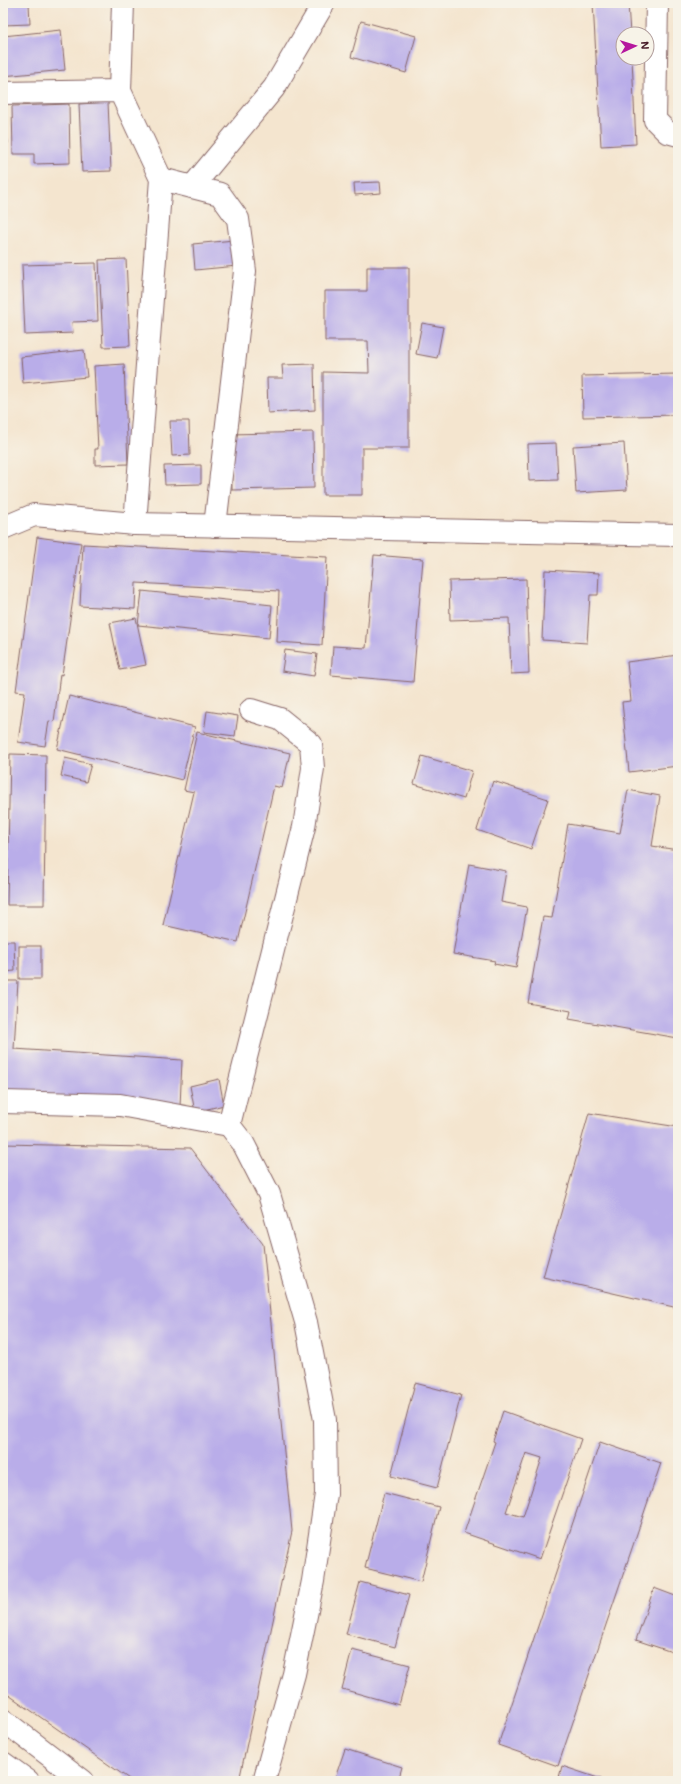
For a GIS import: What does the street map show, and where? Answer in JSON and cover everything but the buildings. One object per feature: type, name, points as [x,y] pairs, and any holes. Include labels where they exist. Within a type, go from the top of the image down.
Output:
[{"type":"street","points":[[123,3],[120,91],[161,178],[135,524]]},
{"type":"street","points":[[192,187],[274,88],[324,3]]},
{"type":"street","points":[[657,3],[655,120],[667,132],[678,135]]},
{"type":"street","points":[[3,94],[120,91]]},
{"type":"street","points":[[161,178],[220,194],[238,219],[245,271],[216,526]]},
{"type":"street","points":[[3,528],[34,515],[135,524],[678,535]]},
{"type":"street","points":[[229,1125],[304,827],[313,768],[311,744],[280,719],[251,710]]},
{"type":"street","points":[[3,1102],[120,1105],[229,1125],[243,1143],[269,1194],[306,1322],[325,1420],[326,1494],[313,1581],[294,1674],[264,1781]]},
{"type":"street","points":[[3,1720],[83,1781]]},
{"type":"street","points":[[3,1763],[28,1781]]}]
